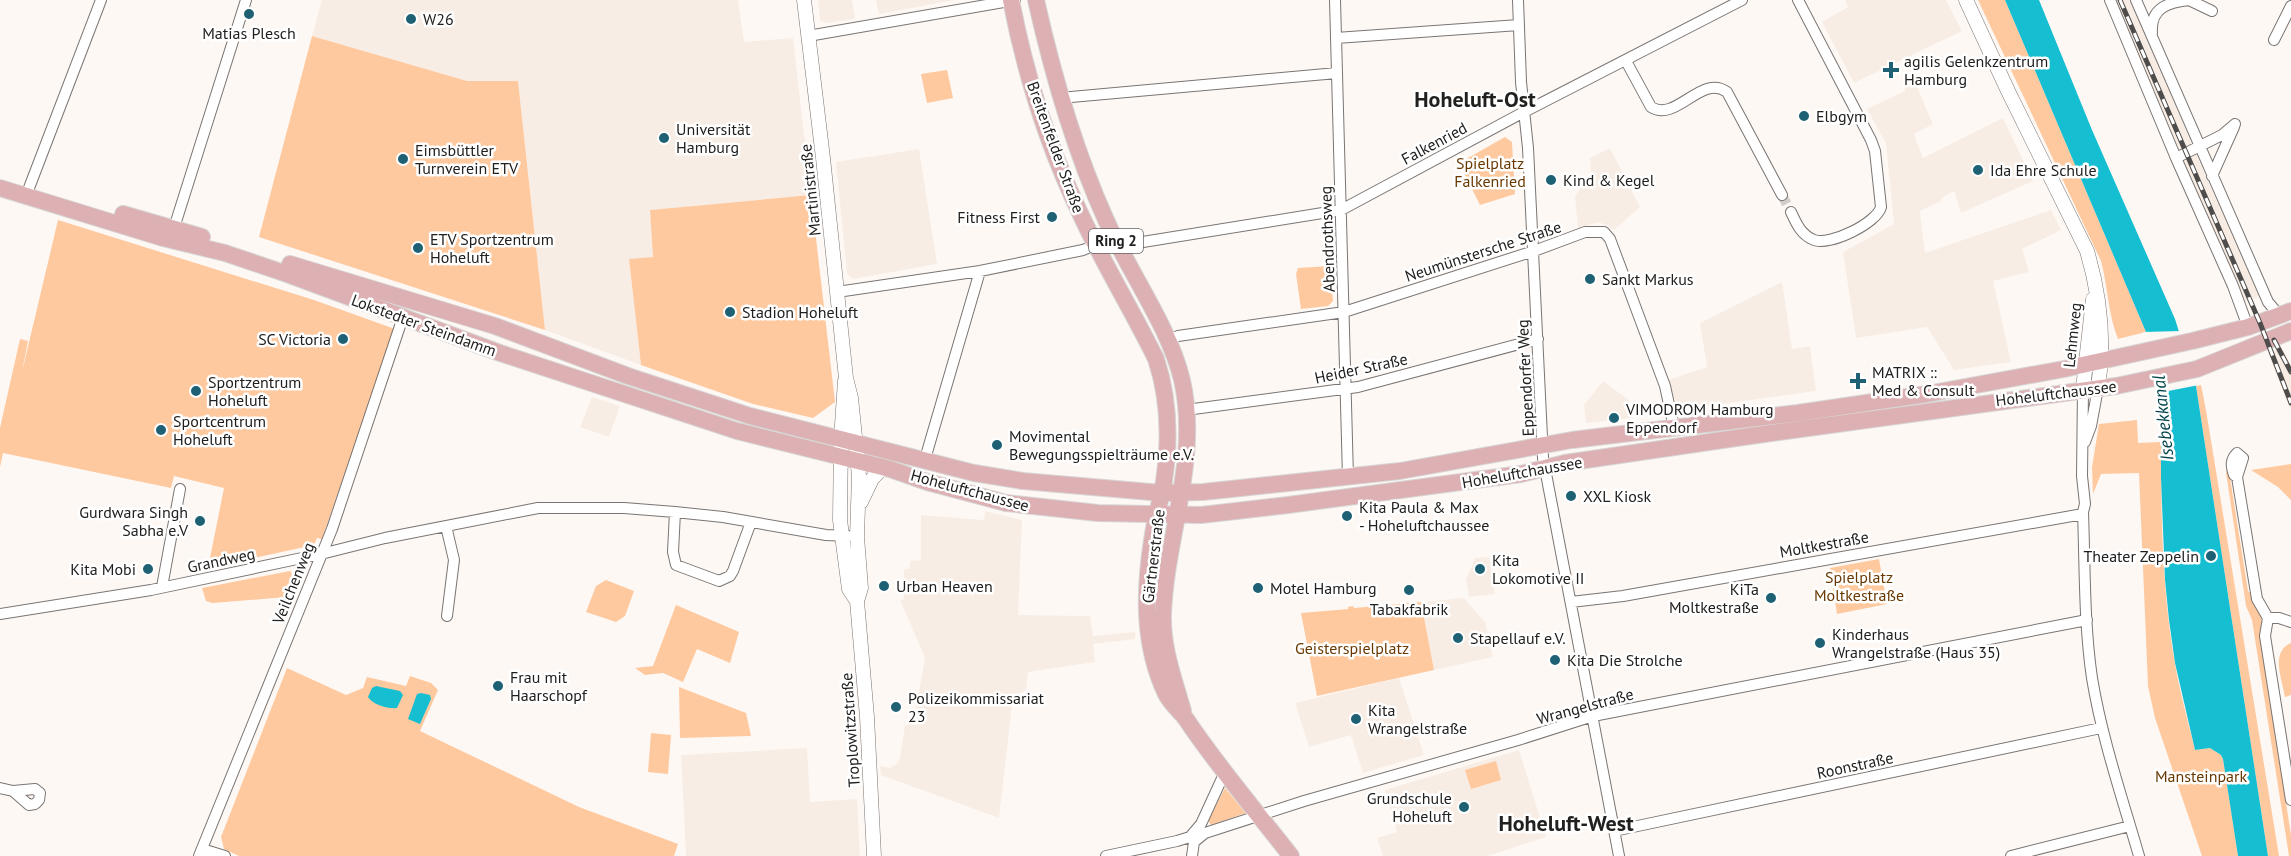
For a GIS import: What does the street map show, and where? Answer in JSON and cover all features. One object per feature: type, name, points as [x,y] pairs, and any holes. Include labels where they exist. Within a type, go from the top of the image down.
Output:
[{"type":"main road","name":"Breitenfelder Straße","points":[[1013,0],[1037,102],[1060,167],[1095,245],[1156,359],[1162,380],[1167,421],[1162,493]]},
{"type":"main road","name":"Breitenfelder Straße","points":[[1036,0],[1060,99],[1082,162],[1118,246],[1168,340],[1182,381],[1186,410],[1186,451],[1182,493]]},
{"type":"main road","name":"Lokstedter Steindamm","points":[[0,178],[174,228],[495,326],[688,397],[849,450]]},
{"type":"main road","name":"Lokstedter Steindamm","points":[[0,188],[158,236],[225,253],[500,353],[737,431],[849,450]]},
{"type":"main road","name":"Hoheluftchaussee","points":[[849,450],[925,459],[974,473],[1023,481],[1162,493],[1210,492],[1400,471],[1543,446],[1674,427],[1868,404],[1966,388],[2192,341],[2248,327],[2285,313]]},
{"type":"main road","name":"Hoheluftchaussee","points":[[849,450],[883,467],[927,482],[1015,505],[1098,513],[1201,515],[1486,479],[1750,436],[2150,379],[2197,369],[2291,331]]},
{"type":"main road","name":"Gärtnerstraße","points":[[1162,493],[1147,587],[1148,633],[1158,673],[1167,696],[1224,774],[1291,856]]},
{"type":"main road","name":"Gärtnerstraße","points":[[1182,493],[1164,597],[1163,628],[1166,651],[1185,718]]},
{"type":"street","points":[[29,188],[101,0]]},
{"type":"street","points":[[158,236],[174,228],[246,0]]},
{"type":"street","name":"Martinistraße","points":[[804,0],[846,378],[842,398],[849,450]]},
{"type":"street","points":[[808,36],[1013,0]]},
{"type":"street","name":"Abendrothsweg","points":[[1335,0],[1348,477]]},
{"type":"street","name":"Eppendorfer Weg","points":[[1518,0],[1545,468],[1619,856]]},
{"type":"street","name":"Falkenried","points":[[1118,246],[1341,210],[1524,112],[1743,0]]},
{"type":"street","points":[[1791,212],[1804,235],[1816,241],[1836,239],[1847,234],[1875,219],[1881,207],[1875,151],[1871,140],[1798,0]]},
{"type":"street","name":"Lehmweg","points":[[1966,0],[2083,243],[2090,262],[2101,324],[2093,362],[2091,388]]},
{"type":"street","points":[[2110,0],[2233,286],[2248,327]]},
{"type":"street","points":[[2136,0],[2268,302],[2285,313]]},
{"type":"street","points":[[2152,33],[2152,19],[2162,6],[2189,0],[2212,11]]},
{"type":"street","points":[[2274,40],[2291,6]]},
{"type":"street","points":[[1336,38],[1519,25]]},
{"type":"street","points":[[1626,61],[1651,107],[1656,110],[1669,109],[1709,88],[1718,87],[1727,92],[1782,195]]},
{"type":"street","points":[[1060,99],[1337,73]]},
{"type":"street","points":[[2176,158],[2222,135],[2235,124],[2212,176]]},
{"type":"street","name":"Neumünstersche Straße","points":[[1168,340],[1178,336],[1344,312],[1534,251],[1585,232],[1604,232],[1610,239],[1665,386],[1674,427]]},
{"type":"street","points":[[837,292],[980,271],[1083,250],[1095,245]]},
{"type":"street","points":[[925,459],[980,271]]},
{"type":"street","name":"Veilchenweg","points":[[200,852],[332,529],[403,317]]},
{"type":"street","name":"Heider Straße","points":[[1186,410],[1347,389],[1538,339]]},
{"type":"street","points":[[2091,388],[2093,419],[2084,445],[2082,494],[2085,504],[2083,513],[2087,620],[2092,675],[2101,728],[2139,856]]},
{"type":"street","points":[[849,450],[850,510],[857,537]]},
{"type":"street","name":"Troplowitzstraße","points":[[849,450],[858,513],[857,537],[861,588],[857,601],[868,736],[874,856]]},
{"type":"street","name":"Troplowitzstraße","points":[[849,450],[842,536],[849,589],[857,601]]},
{"type":"street","points":[[858,513],[870,483],[883,467]]},
{"type":"street","points":[[2237,477],[2257,599],[2268,618],[2265,636],[2291,800]]},
{"type":"street","points":[[162,587],[180,489]]},
{"type":"street","name":"Grandweg","points":[[0,614],[42,609],[162,587],[538,508],[624,508],[675,512],[857,537]]},
{"type":"street","points":[[675,512],[673,552],[676,565],[719,581],[726,579],[733,571],[751,522]]},
{"type":"street","name":"Moltkestraße","points":[[1571,602],[1623,596],[2083,513]]},
{"type":"street","points":[[446,526],[454,561],[447,616]]},
{"type":"street","points":[[2268,618],[2279,618],[2291,622]]},
{"type":"street","name":"Wrangelstraße","points":[[1106,856],[1192,839],[1304,801],[1518,740],[1593,716],[2087,620]]},
{"type":"street","name":"Roonstraße","points":[[1614,831],[2101,728]]},
{"type":"street","points":[[1192,856],[1192,839],[1224,774]]},
{"type":"street","points":[[0,788],[14,791]]},
{"type":"street","points":[[2011,856],[2130,826]]},
{"type":"street","points":[[200,852],[225,856]]},
{"type":"shaded area","name":"Universität Hamburg","points":[[322,0],[738,0],[744,42],[793,38],[811,195],[650,210],[653,257],[629,260],[641,365],[545,330],[518,81],[467,81],[312,36]]},
{"type":"shaded area","points":[[818,0],[852,0],[855,19],[826,23],[820,20]]},
{"type":"shaded area","points":[[876,0],[955,0],[879,14]]},
{"type":"shaded area","points":[[1845,0],[1946,0],[1962,31],[1854,83],[1822,22],[1848,7]]},
{"type":"shaded area","points":[[2114,0],[2131,0],[2202,168],[2260,296],[2244,303],[2185,171]]},
{"type":"shaded area","points":[[1908,75],[1913,86],[1916,85],[1933,124],[1914,134],[1923,158],[2003,118],[2033,181],[1961,213],[1954,191],[1943,197],[1941,201],[1920,211],[1925,253],[2051,210],[2061,230],[2022,249],[2029,272],[1993,281],[2011,362],[1954,370],[1927,327],[1856,338],[1843,252],[1894,224],[1886,143],[1867,109],[1905,91],[1904,77]]},
{"type":"shaded area","points":[[1610,148],[1640,207],[1614,230],[1599,222],[1578,228],[1575,196],[1591,173],[1590,158]]},
{"type":"shaded area","points":[[919,149],[937,264],[853,279],[847,274],[836,162]]},
{"type":"shaded area","points":[[1782,282],[1792,349],[1810,346],[1816,391],[1686,409],[1676,403],[1668,380],[1707,367],[1700,323]]},
{"type":"shaded area","points":[[2282,348],[2291,365],[2291,411],[2268,353]]},
{"type":"shaded area","points":[[1603,381],[1629,400],[1632,418],[1586,423],[1584,405]]},
{"type":"shaded area","points":[[592,397],[620,406],[609,437],[580,427]]},
{"type":"shaded area","points":[[985,511],[1022,520],[1018,615],[1090,616],[1093,636],[1135,632],[1135,639],[1093,644],[1095,662],[1028,672],[1026,690],[1013,696],[999,818],[881,775],[880,766],[890,768],[898,763],[905,726],[914,719],[925,658],[900,600],[904,599],[904,569],[910,569],[910,561],[921,560],[921,515],[984,520]]},
{"type":"shaded area","name":"Kita Lokomotive II","points":[[1489,557],[1495,594],[1469,597],[1466,580],[1475,558]]},
{"type":"shaded area","name":"Stapellauf e.V.","points":[[1464,598],[1485,622],[1493,657],[1434,670],[1421,602]]},
{"type":"shaded area","name":"Kita Wrangelstraße","points":[[1399,678],[1424,755],[1363,773],[1351,735],[1309,747],[1295,703]]},
{"type":"shaded area","points":[[807,748],[810,802],[857,799],[860,856],[686,856],[681,755]]},
{"type":"shaded area","name":"Grundschule Hoheluft","points":[[1519,750],[1546,837],[1488,856],[1383,856],[1377,838],[1397,832],[1385,790]]},
{"type":"green space","points":[[1978,0],[2005,0],[2146,332],[2118,339],[2112,320],[2101,261]]},
{"type":"green space","name":"Eimsbüttler Turnverein ETV","points":[[312,36],[467,81],[518,81],[545,330],[259,237]]},
{"type":"green space","points":[[947,70],[953,98],[927,103],[921,74]]},
{"type":"green space","name":"Spielplatz Falkenried","points":[[1505,137],[1512,142],[1515,194],[1480,205],[1459,163]]},
{"type":"green space","name":"Stadion Hoheluft","points":[[811,195],[835,402],[813,418],[753,404],[641,365],[629,259],[653,257],[650,210]]},
{"type":"green space","name":"Sportzentrum Hoheluft","points":[[58,220],[314,300],[395,329],[322,539],[317,538],[314,545],[208,568],[224,488],[174,476],[171,488],[3,453],[0,467],[0,428],[20,339],[28,341],[22,372]]},
{"type":"green space","points":[[1330,266],[1333,301],[1328,306],[1301,309],[1296,274],[1298,268]]},
{"type":"green space","points":[[2201,385],[2279,856],[2268,856],[2196,386]]},
{"type":"green space","name":"Mansteinpark","points":[[2137,420],[2138,443],[2161,442],[2165,581],[2171,637],[2182,696],[2195,750],[2210,748],[2223,759],[2238,856],[2202,856],[2155,718],[2148,686],[2139,473],[2101,474],[2093,494],[2092,467],[2099,424]]},
{"type":"green space","points":[[2291,464],[2291,500],[2278,487],[2251,470]]},
{"type":"green space","points":[[2228,465],[2248,591],[2259,606],[2260,612],[2260,636],[2291,835],[2291,856],[2289,856],[2252,620],[2246,606],[2226,472]]},
{"type":"green space","name":"Spielplatz Moltkestraße","points":[[1879,559],[1887,604],[1837,614],[1830,568]]},
{"type":"green space","points":[[290,571],[295,578],[287,597],[212,603],[206,601],[202,588]]},
{"type":"green space","points":[[606,580],[634,591],[625,616],[616,622],[586,612],[596,586]]},
{"type":"green space","name":"Geisterspielplatz","points":[[1421,602],[1434,670],[1317,696],[1301,613],[1348,609],[1353,606],[1354,608]]},
{"type":"green space","points":[[676,605],[739,632],[730,663],[697,649],[683,682],[663,673],[645,675],[635,668],[653,666]]},
{"type":"green space","points":[[2291,643],[2291,695],[2285,697],[2279,659],[2285,647]]},
{"type":"green space","points":[[287,668],[346,695],[363,688],[367,677],[406,686],[410,676],[431,683],[438,690],[420,731],[579,807],[678,844],[674,856],[239,856],[224,849],[221,837]]},
{"type":"green space","points":[[679,687],[746,713],[751,736],[680,738]]},
{"type":"green space","points":[[651,733],[671,735],[668,774],[648,772]]},
{"type":"green space","points":[[1496,761],[1501,780],[1471,789],[1465,770]]},
{"type":"green space","points":[[1225,788],[1246,813],[1211,825],[1208,821]]},
{"type":"water","name":"Isebekkanal","points":[[2005,0],[2039,0],[2092,130],[2175,319],[2196,386],[2268,856],[2238,856],[2223,759],[2210,748],[2195,750],[2175,663],[2169,620],[2161,478],[2161,392],[2146,332]]},
{"type":"water","points":[[376,686],[400,691],[403,695],[397,708],[381,706],[370,700],[368,697],[372,688]]},
{"type":"water","points":[[417,694],[430,695],[431,699],[420,724],[408,719]]},
{"type":"pier","points":[[2182,331],[2199,385],[2158,393],[2143,332]]},
{"type":"tunnel","points":[[1782,195],[1791,212]]},
{"type":"railway","points":[[2120,0],[2260,323],[2291,403]]},
{"type":"railway","points":[[2274,340],[2291,372]]},
{"type":"place","name":"Matias Plesch","points":[[249,14]]},
{"type":"place","name":"W26","points":[[411,19]]},
{"type":"place","name":"agilis Gelenkzentrum Hamburg","points":[[1891,70]]},
{"type":"place","name":"Elbgym","points":[[1804,116]]},
{"type":"place","name":"Universität Hamburg","points":[[664,138]]},
{"type":"place","name":"Eimsbüttler Turnverein ETV","points":[[403,159]]},
{"type":"place","name":"Ida Ehre Schule","points":[[1978,170]]},
{"type":"place","name":"Kind & Kegel","points":[[1551,180]]},
{"type":"place","name":"Fitness First","points":[[1052,217]]},
{"type":"place","name":"ETV Sportzentrum Hoheluft","points":[[418,248]]},
{"type":"place","name":"Sankt Markus","points":[[1590,279]]},
{"type":"place","name":"Stadion Hoheluft","points":[[730,312]]},
{"type":"place","name":"SC Victoria","points":[[343,339]]},
{"type":"place","name":"MATRIX :: Med & Consult","points":[[1858,381]]},
{"type":"place","name":"Sportzentrum Hoheluft","points":[[196,391]]},
{"type":"place","name":"VIMODROM Hamburg Eppendorf","points":[[1614,418]]},
{"type":"place","name":"Sportcentrum Hoheluft","points":[[161,430]]},
{"type":"place","name":"Movimental Bewegungsspielträume e.V.","points":[[997,445]]},
{"type":"place","name":"XXL Kiosk","points":[[1571,496]]},
{"type":"place","name":"Kita Paula & Max - Hoheluftchaussee","points":[[1347,516]]},
{"type":"place","name":"Gurdwara Singh Sabha e.V","points":[[200,521]]},
{"type":"place","name":"Theater Zeppelin","points":[[2211,556]]},
{"type":"place","name":"Kita Mobi","points":[[148,569]]},
{"type":"place","name":"Kita Lokomotive II","points":[[1480,569]]},
{"type":"place","name":"Urban Heaven","points":[[884,586]]},
{"type":"place","name":"Motel Hamburg","points":[[1258,588]]},
{"type":"place","name":"Tabakfabrik","points":[[1409,590]]},
{"type":"place","name":"KiTa Moltkestraße","points":[[1771,598]]},
{"type":"place","name":"Stapellauf e.V.","points":[[1458,638]]},
{"type":"place","name":"Kinderhaus Wrangelstraße (Haus 35)","points":[[1820,643]]},
{"type":"place","name":"Kita Die Strolche","points":[[1555,660]]},
{"type":"place","name":"Frau mit Haarschopf","points":[[498,686]]},
{"type":"place","name":"Polizeikommissariat 23","points":[[896,707]]},
{"type":"place","name":"Kita Wrangelstraße","points":[[1356,719]]},
{"type":"place","name":"Grundschule Hoheluft","points":[[1464,807]]},
{"type":"district","name":"Hoheluft-Ost","points":[[1475,99]]},
{"type":"district","name":"Hoheluft-West","points":[[1566,823]]}]
